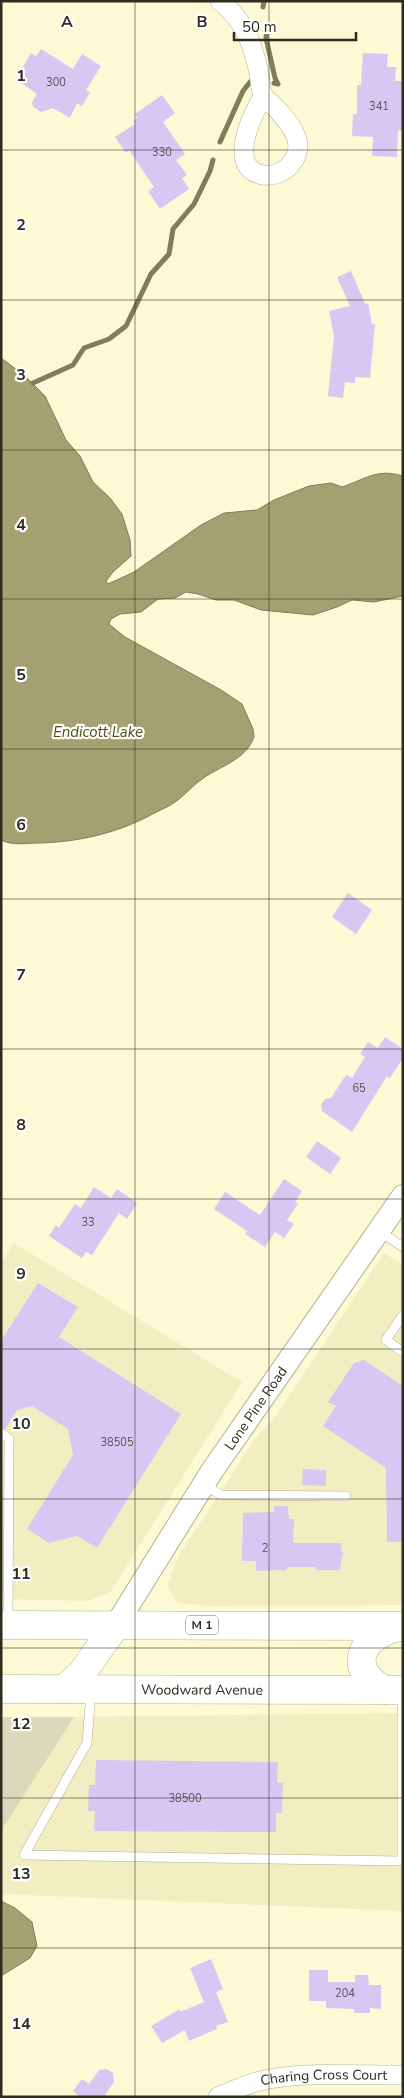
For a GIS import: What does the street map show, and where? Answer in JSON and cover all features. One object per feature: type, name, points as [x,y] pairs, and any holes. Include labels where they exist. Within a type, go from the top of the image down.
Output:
[{"type":"main road","name":"M 1","points":[[4,1625],[403,1626]]},
{"type":"main road","points":[[64,1689],[81,1674],[116,1625]]},
{"type":"main road","points":[[397,1690],[371,1681],[366,1676],[360,1663],[363,1650],[376,1637],[390,1628],[403,1626]]},
{"type":"main road","name":"Woodward Avenue","points":[[1,1688],[397,1690]]},
{"type":"street","points":[[220,1],[238,17],[245,28],[253,48],[263,97]]},
{"type":"street","name":"Lone Pine Road","points":[[116,1625],[250,1414],[403,1196]]},
{"type":"street","name":"Charing Cross Court","points":[[218,2097],[242,2086],[267,2079],[297,2076],[403,2075]]},
{"type":"lane","points":[[378,1231],[403,1247]]},
{"type":"lane","points":[[403,1315],[386,1340],[403,1352]]},
{"type":"lane","points":[[2,1434],[9,1439],[4,1625]]},
{"type":"lane","points":[[204,1485],[221,1495],[346,1496]]},
{"type":"lane","points":[[92,1689],[87,1743],[24,1855],[402,1861],[397,1690]]},
{"type":"shaded area","points":[[14,1243],[242,1382],[111,1591],[89,1601],[1,1599],[1,1263]]},
{"type":"shaded area","points":[[384,1253],[403,1265],[403,1605],[210,1606],[178,1603],[167,1587],[177,1559],[253,1441],[277,1414]]},
{"type":"shaded area","points":[[403,1713],[403,1911],[1,1894],[1,1831],[74,1717]]},
{"type":"shaded area","points":[[1,1717],[74,1717],[1,1831]]},
{"type":"water","name":"Endicott Lake","points":[[1,358],[24,375],[45,396],[66,440],[80,456],[93,482],[110,498],[122,514],[130,540],[131,556],[113,572],[106,581],[108,584],[134,572],[201,525],[224,513],[257,510],[274,500],[309,486],[331,483],[342,487],[365,478],[386,473],[403,476],[403,596],[374,602],[352,600],[313,615],[261,610],[234,600],[216,600],[186,592],[175,598],[158,599],[141,612],[120,614],[111,619],[109,624],[125,637],[221,690],[242,704],[253,729],[254,737],[246,751],[240,756],[201,779],[179,799],[168,806],[122,828],[81,839],[20,844],[1,840]]},
{"type":"water","points":[[1,1901],[15,1908],[32,1922],[37,1946],[30,1958],[1,1976]]},
{"type":"building","points":[[41,49],[73,69],[82,54],[101,66],[86,90],[90,92],[82,106],[77,103],[70,118],[53,108],[41,112],[33,107],[32,102],[37,94],[16,79],[31,53],[36,56]]},
{"type":"building","points":[[363,53],[388,54],[387,67],[396,67],[395,81],[403,81],[403,131],[398,130],[397,157],[372,156],[373,137],[352,136],[353,114],[357,114],[357,85],[361,85]]},
{"type":"building","points":[[162,95],[175,113],[163,122],[185,154],[176,160],[187,175],[182,178],[189,189],[160,209],[148,191],[154,187],[129,150],[126,153],[115,137],[135,124],[133,121],[137,118],[135,114]]},
{"type":"building","points":[[351,271],[365,304],[368,303],[372,324],[375,324],[370,378],[355,377],[355,383],[345,382],[343,398],[328,396],[334,336],[329,311],[350,306],[337,277]]},
{"type":"building","points":[[348,893],[372,910],[356,934],[332,917]]},
{"type":"building","points":[[385,1037],[403,1049],[403,1058],[390,1078],[387,1076],[352,1132],[322,1111],[321,1105],[325,1099],[331,1098],[346,1075],[352,1078],[365,1057],[360,1054],[368,1042],[378,1048]]},
{"type":"building","points":[[317,1141],[341,1158],[330,1174],[306,1157]]},
{"type":"building","points":[[284,1179],[302,1191],[295,1202],[298,1204],[287,1220],[294,1224],[284,1238],[275,1232],[265,1247],[245,1234],[247,1231],[214,1209],[225,1192],[260,1215]]},
{"type":"building","points":[[94,1187],[111,1198],[117,1189],[137,1203],[127,1219],[119,1213],[92,1255],[86,1252],[82,1258],[49,1236],[56,1225],[59,1228],[75,1204],[81,1208]]},
{"type":"building","points":[[38,1283],[78,1307],[59,1337],[181,1414],[97,1548],[77,1536],[49,1543],[27,1529],[73,1455],[68,1429],[32,1406],[17,1410],[5,1429],[1,1428],[1,1341]]},
{"type":"building","points":[[364,1360],[403,1386],[403,1542],[387,1542],[386,1468],[323,1426],[336,1406],[328,1402],[354,1363]]},
{"type":"building","points":[[303,1469],[326,1470],[326,1486],[302,1485]]},
{"type":"building","points":[[274,1506],[288,1506],[289,1519],[294,1519],[293,1543],[342,1543],[341,1552],[343,1552],[340,1570],[316,1570],[316,1567],[287,1567],[287,1570],[256,1571],[256,1561],[242,1561],[243,1513],[274,1512]]},
{"type":"building","points":[[96,1760],[278,1762],[277,1783],[283,1783],[282,1813],[276,1813],[276,1832],[94,1831],[95,1811],[88,1811],[89,1785],[95,1785]]},
{"type":"building","points":[[211,1959],[223,1989],[216,1992],[228,2022],[216,2026],[217,2029],[189,2041],[185,2030],[162,2043],[151,2026],[180,2009],[180,2012],[204,2002],[190,1968]]},
{"type":"building","points":[[309,1970],[328,1970],[328,1982],[355,1982],[355,1975],[368,1975],[369,1985],[381,1985],[381,2009],[370,2008],[370,2013],[354,2013],[354,2009],[326,2008],[326,2001],[309,2001]]},
{"type":"building","points":[[106,2069],[113,2073],[114,2082],[105,2095],[108,2097],[80,2097],[73,2091],[82,2079],[89,2084],[99,2070]]},
{"type":"waterway","points":[[263,7],[264,1]]},
{"type":"waterway","points":[[267,28],[266,38],[278,84],[274,83]]},
{"type":"waterway","points":[[220,142],[243,91],[250,82]]},
{"type":"waterway","points":[[33,383],[73,365],[84,348],[109,339],[126,326],[151,274],[169,254],[173,229],[194,204],[210,171],[213,160]]}]
